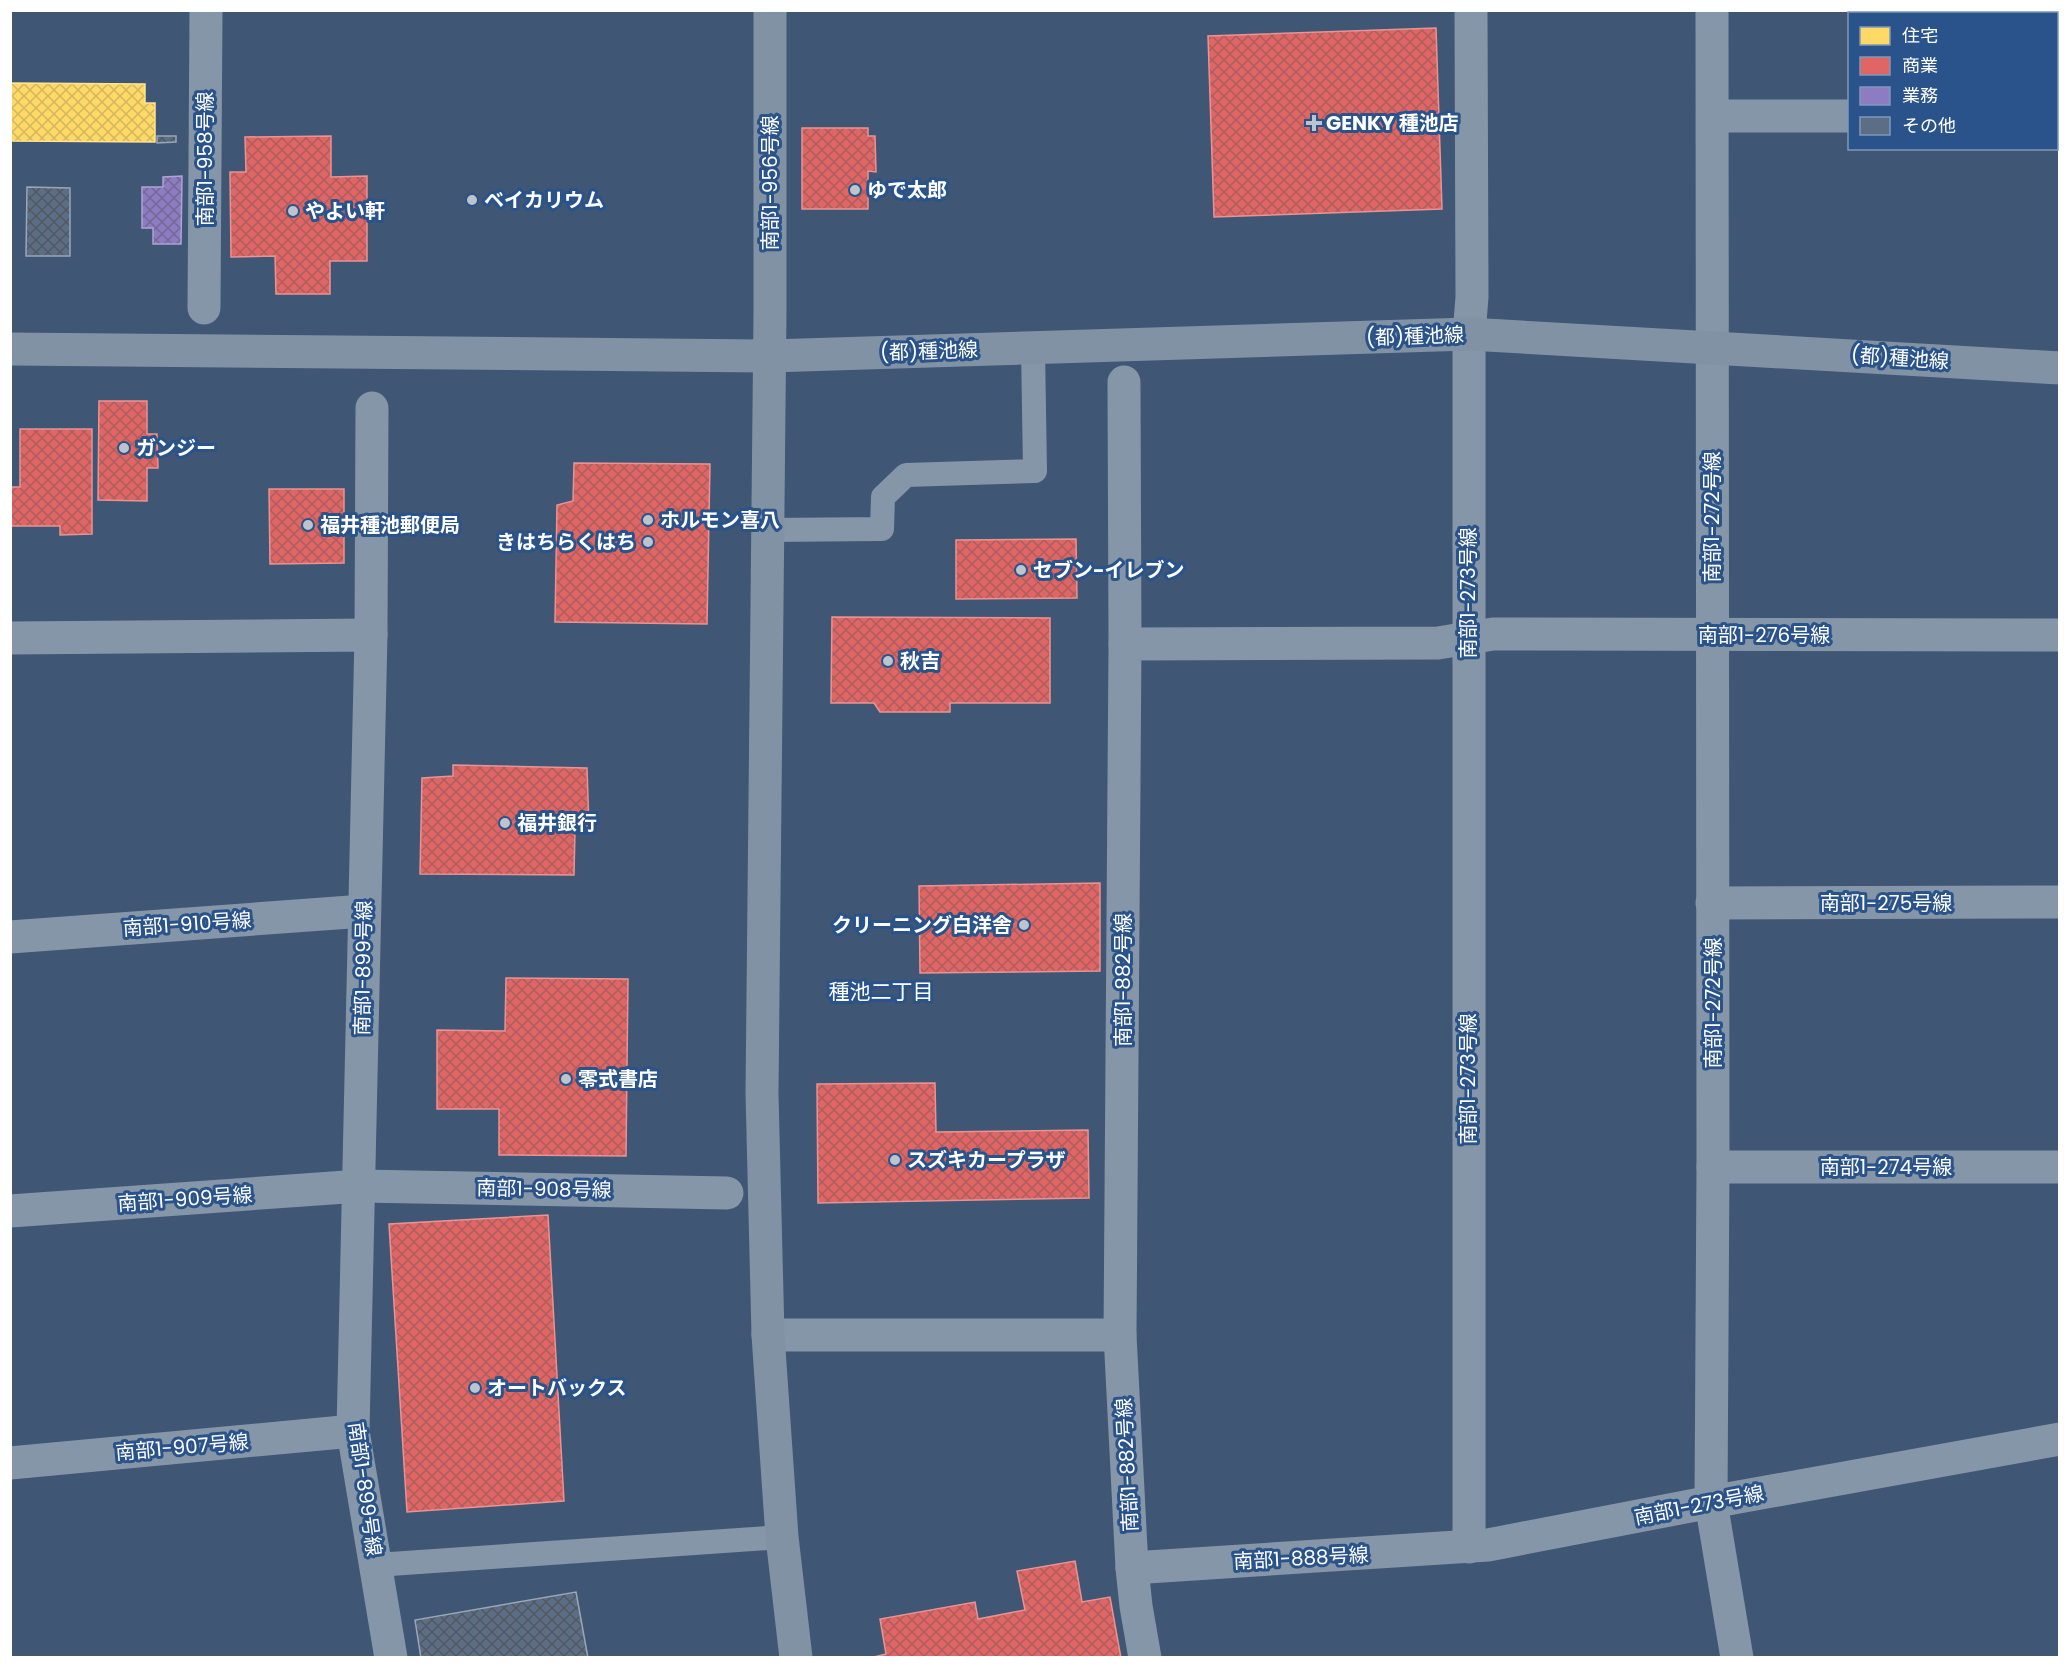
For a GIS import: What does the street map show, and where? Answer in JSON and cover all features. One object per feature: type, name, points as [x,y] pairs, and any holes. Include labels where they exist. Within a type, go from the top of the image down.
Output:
[{"type":"street","name":"南部1-958号線","points":[[204,308],[206,10]]},
{"type":"street","name":"南部1-956号線","points":[[770,10],[770,356],[762,1093],[768,1335],[782,1537],[796,1658]]},
{"type":"street","name":"南部1-273号線","points":[[1471,10],[1472,297],[1469,334],[1468,638],[1469,1547],[2060,1439]]},
{"type":"street","name":"南部1-272号線","points":[[1712,10],[1711,1502],[1737,1658]]},
{"type":"street","points":[[1713,116],[1848,116]]},
{"type":"street","name":"(都)種池線","points":[[10,349],[770,356],[1469,334],[2060,368]]},
{"type":"street","name":"南部1-882号線","points":[[1124,382],[1125,644],[1119,1335],[1132,1568],[1145,1658]]},
{"type":"street","name":"南部1-899号線","points":[[372,408],[371,634],[353,1431],[391,1658]]},
{"type":"street","points":[[10,638],[371,634]]},
{"type":"street","name":"南部1-276号線","points":[[1468,638],[1493,634],[2060,635]]},
{"type":"street","points":[[1125,644],[1438,643],[1468,638]]},
{"type":"street","name":"南部1-275号線","points":[[1712,903],[2060,902]]},
{"type":"street","name":"南部1-910号線","points":[[10,937],[364,911]]},
{"type":"street","name":"南部1-274号線","points":[[1713,1167],[2060,1167]]},
{"type":"street","name":"南部1-908号線","points":[[360,1186],[728,1192]]},
{"type":"street","name":"南部1-909号線","points":[[10,1211],[360,1186]]},
{"type":"street","points":[[768,1335],[1119,1335]]},
{"type":"street","name":"南部1-907号線","points":[[10,1463],[353,1431]]},
{"type":"street","name":"南部1-888号線","points":[[1132,1568],[1469,1547]]},
{"type":"lane","points":[[768,530],[882,529],[883,497],[906,475],[1035,471],[1033,348]]},
{"type":"lane","points":[[376,1565],[782,1537]]},
{"type":"building: 住宅","points":[[10,83],[145,84],[145,103],[155,103],[155,142],[10,141]]},
{"type":"building: 商業","points":[[1436,28],[1442,209],[1214,217],[1208,36]]},
{"type":"building: 商業","points":[[802,128],[868,128],[868,136],[875,136],[876,172],[868,171],[868,209],[802,209]]},
{"type":"building: 商業","points":[[331,136],[331,177],[367,176],[367,261],[330,261],[330,294],[276,294],[275,256],[231,257],[230,172],[246,172],[245,137]]},
{"type":"building: 商業","points":[[99,401],[147,401],[147,434],[157,434],[158,468],[147,468],[147,501],[98,500]]},
{"type":"building: 商業","points":[[20,429],[92,429],[92,534],[60,535],[60,526],[10,526],[10,487],[20,487]]},
{"type":"building: 商業","points":[[574,463],[710,464],[707,624],[555,622],[557,505],[573,501]]},
{"type":"building: 商業","points":[[269,489],[344,489],[344,563],[270,564]]},
{"type":"building: 商業","points":[[1076,539],[1077,598],[956,599],[956,540]]},
{"type":"building: 商業","points":[[832,617],[1050,618],[1050,703],[950,703],[950,712],[880,712],[874,703],[831,703]]},
{"type":"building: 商業","points":[[453,765],[587,768],[589,827],[575,830],[574,875],[420,874],[422,778],[453,776]]},
{"type":"building: 商業","points":[[1100,883],[1100,971],[920,973],[919,886]]},
{"type":"building: 商業","points":[[506,978],[628,979],[626,1156],[499,1155],[499,1109],[437,1109],[437,1030],[505,1031]]},
{"type":"building: 商業","points":[[935,1083],[936,1132],[1088,1130],[1089,1198],[818,1203],[817,1084]]},
{"type":"building: 商業","points":[[548,1215],[564,1501],[407,1512],[389,1224]]},
{"type":"building: 商業","points":[[1075,1561],[1082,1602],[1110,1597],[1121,1658],[870,1658],[886,1654],[880,1619],[975,1602],[978,1619],[1025,1610],[1017,1571]]},
{"type":"building: 業務","points":[[182,176],[181,244],[153,244],[153,228],[142,228],[142,187],[163,187],[163,177]]},
{"type":"building: その他","points":[[157,136],[176,136],[176,142],[157,143]]},
{"type":"building: その他","points":[[27,187],[70,188],[70,256],[26,256]]},
{"type":"building: その他","points":[[576,1592],[588,1658],[421,1658],[415,1620]]},
{"type":"place","name":"GENKY 種池店","points":[[1314,123]]},
{"type":"place","name":"ゆで太郎","points":[[855,190]]},
{"type":"place","name":"ベイカリウム","points":[[472,200]]},
{"type":"place","name":"やよい軒","points":[[293,211]]},
{"type":"place","name":"ガンジー","points":[[124,448]]},
{"type":"place","name":"ホルモン喜八","points":[[648,520]]},
{"type":"place","name":"福井種池郵便局","points":[[308,525]]},
{"type":"place","name":"きはちらくはち","points":[[648,542]]},
{"type":"place","name":"セブン-イレブン","points":[[1021,570]]},
{"type":"place","name":"秋吉","points":[[888,661]]},
{"type":"place","name":"福井銀行","points":[[505,823]]},
{"type":"place","name":"クリーニング白洋舎","points":[[1024,925]]},
{"type":"place","name":"零式書店","points":[[566,1079]]},
{"type":"place","name":"スズキカープラザ","points":[[895,1160]]},
{"type":"place","name":"オートバックス","points":[[475,1388]]},
{"type":"district","name":"種池二丁目","points":[[881,992]]}]
